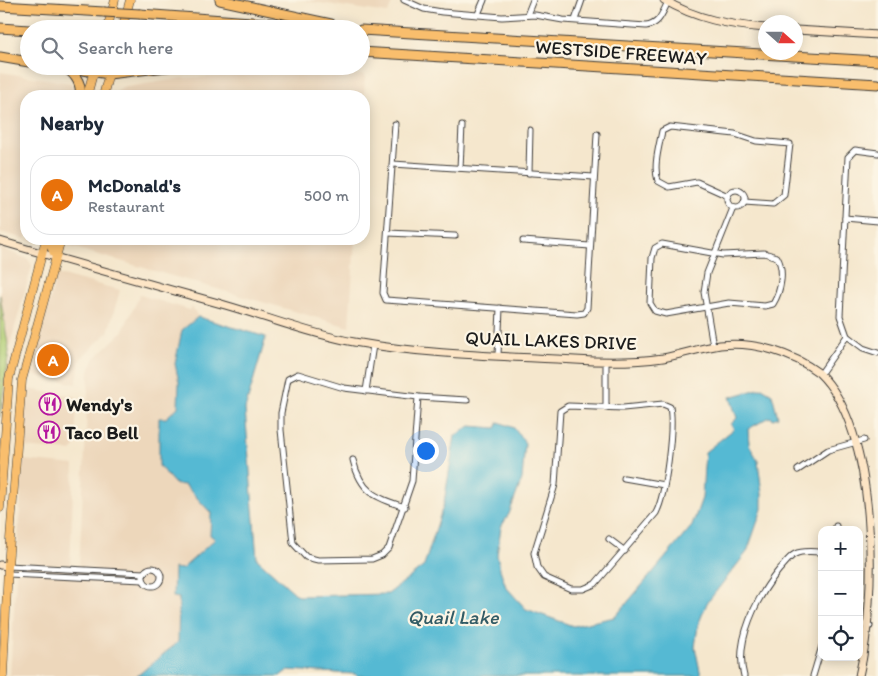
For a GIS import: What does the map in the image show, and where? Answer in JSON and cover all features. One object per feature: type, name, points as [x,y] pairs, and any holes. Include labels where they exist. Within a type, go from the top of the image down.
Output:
[{"type":"highway","points":[[220,0],[243,7],[320,20]]},
{"type":"highway","points":[[0,6],[226,20]]},
{"type":"highway","points":[[0,28],[20,29]]},
{"type":"highway","name":"WESTSIDE FREEWAY","points":[[370,31],[878,61]]},
{"type":"highway","name":"WESTSIDE FREEWAY","points":[[370,52],[878,84]]},
{"type":"highway","points":[[0,57],[20,60]]},
{"type":"highway","points":[[71,75],[78,80],[81,90]]},
{"type":"main road","points":[[109,20],[115,0]]},
{"type":"main road","points":[[124,20],[130,0]]},
{"type":"main road","points":[[666,1],[715,21],[758,27]]},
{"type":"main road","points":[[803,30],[878,35]]},
{"type":"main road","points":[[89,90],[93,75]]},
{"type":"main road","points":[[104,90],[108,75]]},
{"type":"main road","name":"QUAIL LAKES DRIVE","points":[[0,240],[42,254],[331,336],[374,345],[606,361],[662,358],[713,346],[733,344],[765,348],[787,356],[820,374],[846,402],[854,415],[867,448]]},
{"type":"main road","points":[[0,508],[9,379],[44,245]]},
{"type":"main road","points":[[52,245],[56,257]]},
{"type":"main road","points":[[3,676],[4,570],[22,380],[59,245]]},
{"type":"main road","points":[[859,676],[876,588],[878,536]]},
{"type":"street","points":[[404,0],[424,10],[502,17],[527,15],[654,25],[658,21],[666,1]]},
{"type":"street","points":[[478,14],[484,0]]},
{"type":"street","points":[[527,15],[533,0]]},
{"type":"street","points":[[574,20],[582,0]]},
{"type":"street","points":[[395,124],[383,293],[386,300],[577,314],[584,312],[587,308],[597,134]]},
{"type":"street","points":[[460,168],[462,126]]},
{"type":"street","points":[[728,196],[697,182],[670,187],[658,181],[656,174],[658,155],[664,129],[670,127],[735,134],[756,141],[790,144],[784,195],[773,204],[744,202]]},
{"type":"street","points":[[528,173],[530,130]]},
{"type":"street","points":[[878,153],[855,150],[848,157],[839,309],[847,336],[863,348],[878,353]]},
{"type":"street","points":[[393,164],[594,177]]},
{"type":"street","points":[[728,196],[735,191],[740,192],[744,196],[744,202],[741,206],[733,208]]},
{"type":"street","points":[[728,196],[728,202],[733,208]]},
{"type":"street","points":[[713,346],[704,292],[707,273],[733,208]]},
{"type":"street","points":[[845,218],[878,220]]},
{"type":"street","points":[[388,232],[455,236]]},
{"type":"street","points":[[523,241],[590,246]]},
{"type":"street","points":[[662,244],[716,254],[764,253],[777,257],[781,264],[778,295],[773,304],[765,306],[729,302],[706,306],[666,314],[656,311],[650,303],[652,258],[655,248],[662,244]]},
{"type":"street","points":[[498,355],[500,308]]},
{"type":"street","points":[[820,374],[847,336]]},
{"type":"street","points":[[366,392],[374,345]]},
{"type":"street","points":[[606,361],[606,408]]},
{"type":"street","points":[[418,397],[413,473],[405,507],[392,543],[386,552],[375,558],[314,560],[299,551],[293,543],[281,430],[281,413],[288,379],[298,374],[332,385],[366,392],[467,400]]},
{"type":"street","points":[[663,404],[670,407],[662,499],[656,513],[598,581],[583,589],[572,589],[548,580],[540,572],[534,558],[534,547],[555,484],[560,411],[568,406],[606,408],[663,404]]},
{"type":"street","points":[[798,470],[828,450],[864,440]]},
{"type":"street","points":[[353,460],[358,478],[368,490],[381,499],[405,507]]},
{"type":"street","points":[[624,478],[664,485]]},
{"type":"street","points":[[609,539],[625,551]]},
{"type":"street","points":[[744,676],[741,659],[742,646],[764,590],[794,554],[818,552]]},
{"type":"street","points":[[151,568],[157,569],[161,573],[161,580],[158,585],[152,587],[143,580],[4,570],[144,573],[151,568]]},
{"type":"street","points":[[143,580],[144,573]]},
{"type":"street","points":[[863,625],[870,626]]},
{"type":"street","points":[[813,676],[818,659]]},
{"type":"shaded area","points":[[301,0],[393,0],[388,13]]},
{"type":"shaded area","points":[[0,72],[71,83],[74,90],[20,90],[20,237],[0,232]]},
{"type":"shaded area","points":[[240,75],[365,75],[364,90],[119,90],[121,88],[183,78]]},
{"type":"shaded area","points":[[355,245],[349,327],[68,246]]},
{"type":"shaded area","points":[[0,248],[28,259],[32,266],[9,348],[0,294]]},
{"type":"shaded area","points":[[57,274],[120,290],[108,332],[81,358],[76,384],[29,374]]},
{"type":"shaded area","points":[[140,295],[190,310],[192,307],[198,317],[182,330],[175,364],[179,382],[178,407],[166,418],[160,418],[185,485],[211,513],[210,535],[215,539],[182,569],[173,597],[179,598],[178,642],[137,676],[10,676],[23,460],[74,465],[70,568],[79,569],[89,371],[95,358],[122,332]]},
{"type":"shaded area","points":[[27,389],[75,396],[77,399],[75,447],[71,451],[22,447]]},
{"type":"green space","points":[[0,295],[9,351],[0,417]]},
{"type":"water","name":"Quail Lake","points":[[198,317],[266,337],[245,409],[257,559],[298,596],[388,594],[424,566],[444,503],[455,436],[470,426],[496,428],[499,422],[514,428],[525,443],[522,479],[509,514],[501,527],[497,555],[506,587],[526,609],[573,626],[615,617],[692,526],[702,498],[705,452],[734,429],[731,424],[737,418],[730,397],[762,388],[772,394],[778,417],[773,419],[770,417],[748,429],[749,444],[758,461],[762,509],[747,552],[707,603],[698,625],[695,647],[701,676],[357,676],[355,674],[288,670],[280,676],[137,676],[178,642],[179,598],[173,597],[174,568],[182,569],[215,539],[210,535],[211,513],[185,485],[175,484],[159,466],[159,418],[166,418],[178,407],[179,382],[175,364],[182,330]]},
{"type":"place","name":"McDonald's","points":[[53,360]]},
{"type":"place","name":"Wendy's","points":[[50,404]]},
{"type":"place","name":"Taco Bell","points":[[49,432]]}]
